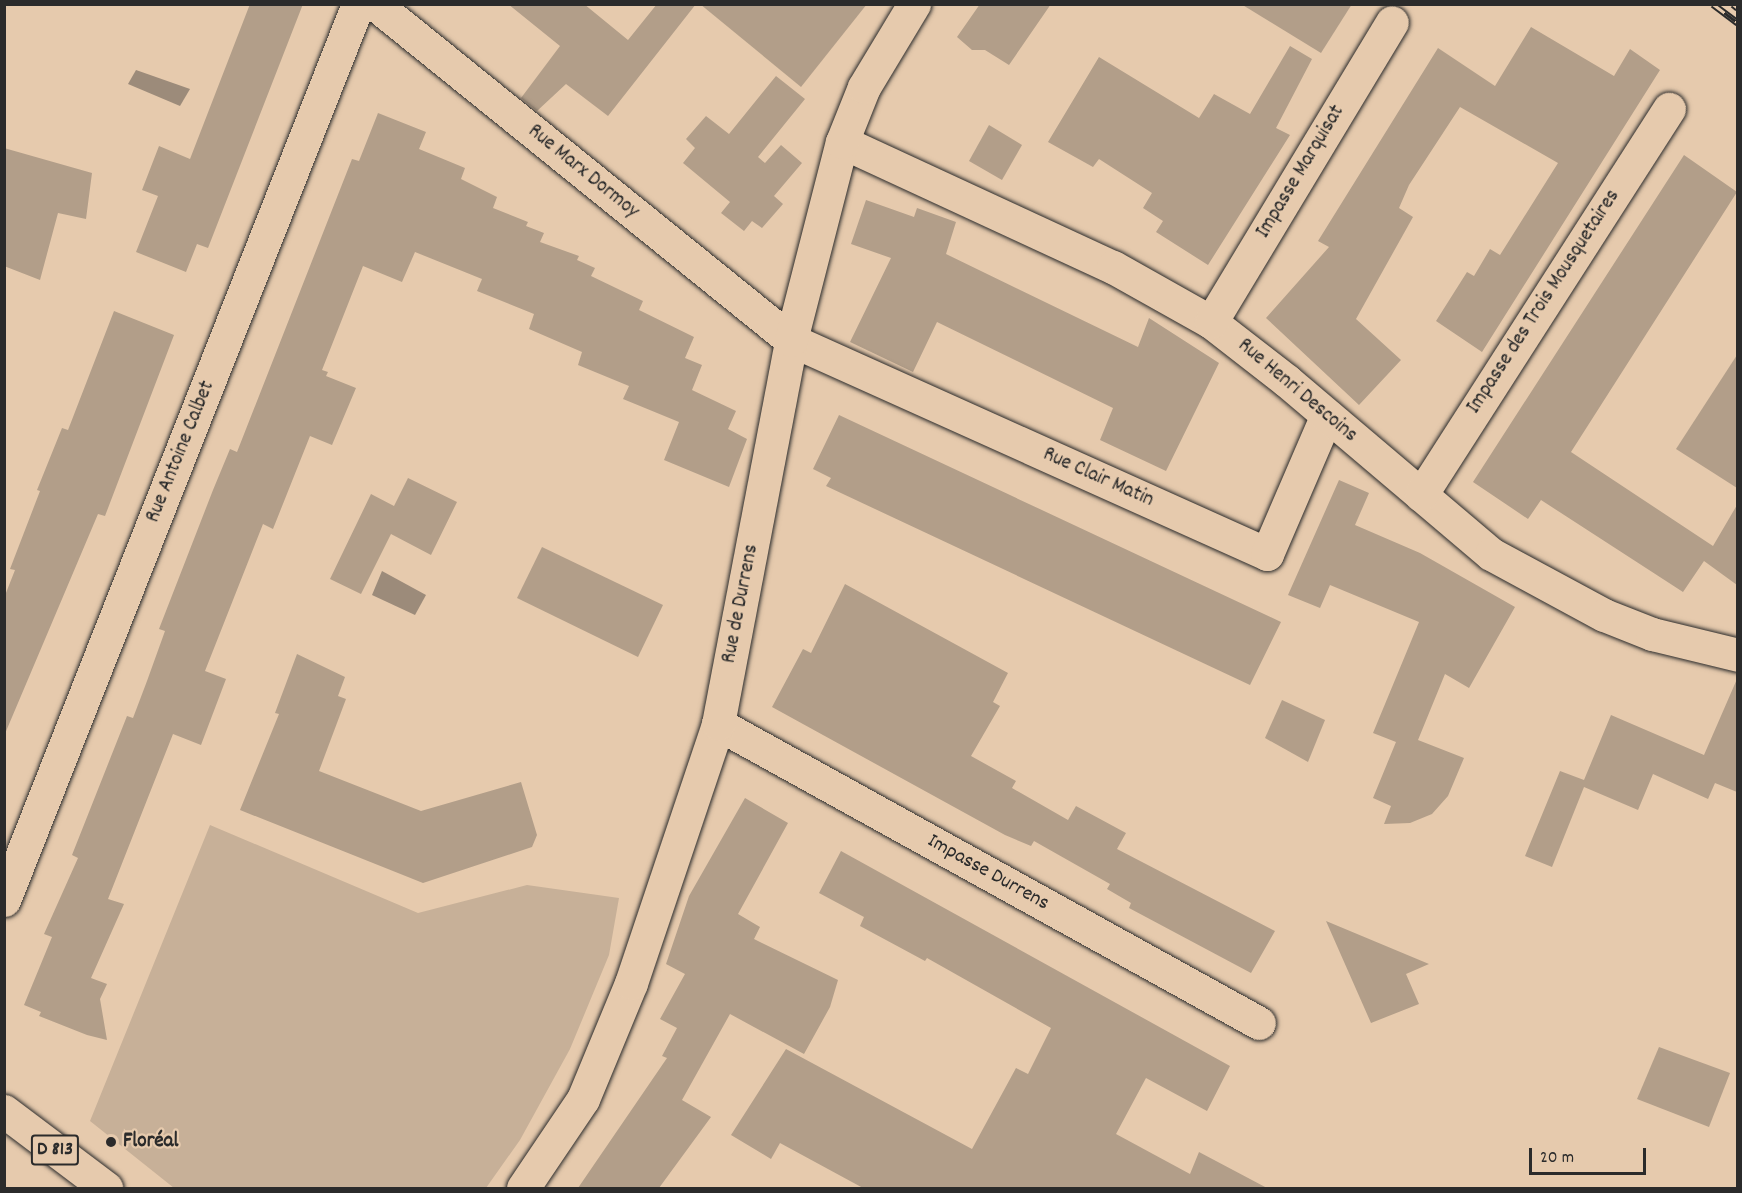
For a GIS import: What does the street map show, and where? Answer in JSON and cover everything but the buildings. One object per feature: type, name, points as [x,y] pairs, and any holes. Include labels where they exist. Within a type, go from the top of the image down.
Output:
[{"type":"street","name":"Rue Antoine Calbet","points":[[4,900],[358,4]]},
{"type":"street","name":"Rue Marx Dormoy","points":[[375,4],[791,340]]},
{"type":"street","name":"Rue de Durrens","points":[[523,1188],[583,1099],[592,1078],[631,983],[718,724],[791,340],[842,142],[864,87],[914,4]]},
{"type":"street","name":"Impasse Marquisat","points":[[1211,322],[1392,22]]},
{"type":"street","name":"Impasse des Trois Mousquetaires","points":[[1421,495],[1670,109]]},
{"type":"street","name":"Rue Henri Descoins","points":[[842,142],[1113,267],[1211,322],[1327,415],[1491,554],[1604,615],[1652,634],[1737,655]]},
{"type":"street","name":"Rue Clair Matin","points":[[791,340],[1267,554],[1327,415]]},
{"type":"street","name":"Impasse Durrens","points":[[718,724],[1258,1023]]},
{"type":"street","name":"D 813","points":[[4,1111],[106,1188]]},
{"type":"shaded area","points":[[136,70],[190,89],[180,106],[128,84]]},
{"type":"shaded area","points":[[382,571],[426,595],[415,615],[372,595]]},
{"type":"shaded area","points":[[210,825],[418,913],[527,885],[619,898],[609,955],[570,1049],[520,1140],[486,1188],[174,1188],[90,1121]]},
{"type":"railway","points":[[1713,4],[1738,23]]},
{"type":"railway","points":[[1733,4],[1738,8]]},
{"type":"place","name":"Floréal","points":[[111,1142]]}]
